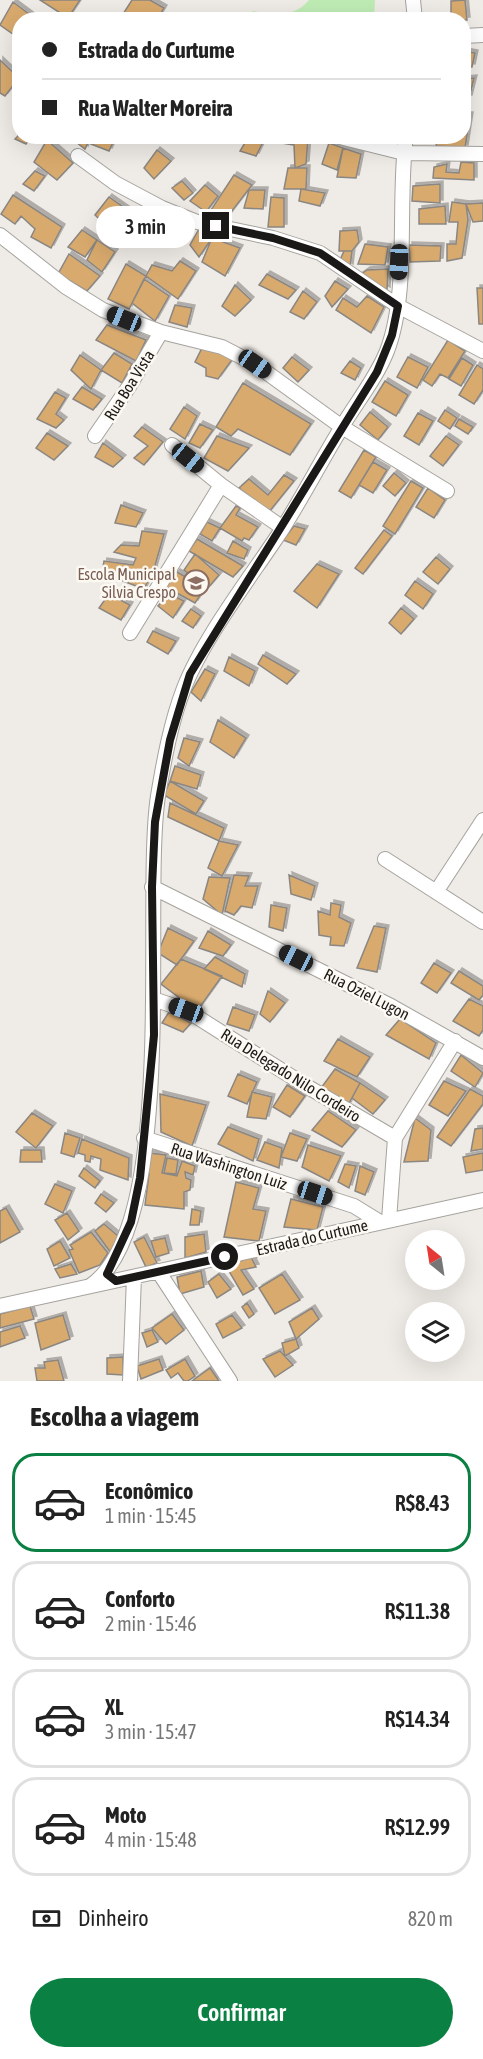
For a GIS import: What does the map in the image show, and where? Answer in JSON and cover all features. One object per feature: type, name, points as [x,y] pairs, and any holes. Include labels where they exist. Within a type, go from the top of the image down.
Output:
[{"type":"street","points":[[368,144],[404,153],[483,154]]},
{"type":"street","points":[[2,1301],[90,1286],[111,1276],[131,1222],[144,1138],[154,1045],[152,887],[158,796],[170,740],[185,687],[227,612],[283,528],[387,352],[398,306],[405,144]]},
{"type":"street","points":[[78,156],[115,183],[197,222],[273,238],[320,253],[398,306],[483,351]]},
{"type":"street","points":[[0,235],[27,259],[87,301],[161,332],[213,344],[238,354],[342,427],[447,491]]},
{"type":"street","name":"Rua Boa Vista","points":[[95,436],[130,385],[161,332]]},
{"type":"street","points":[[172,445],[221,485],[283,528]]},
{"type":"street","points":[[130,633],[221,485]]},
{"type":"street","points":[[436,892],[483,820]]},
{"type":"street","points":[[385,859],[483,922]]},
{"type":"street","name":"Rua Oziel Lugon","points":[[152,887],[374,997],[455,1041],[483,1059]]},
{"type":"street","name":"Rua Delegado Nilo Cordeiro","points":[[153,999],[186,1010],[308,1087],[395,1138]]},
{"type":"street","points":[[384,1221],[395,1138],[455,1041]]},
{"type":"street","name":"Rua Washington Luiz","points":[[144,1138],[354,1206],[384,1221]]},
{"type":"street","name":"Estrada do Curtume","points":[[111,1276],[134,1277],[483,1200]]},
{"type":"street","points":[[158,1271],[230,1381]]},
{"type":"street","points":[[130,1381],[134,1277]]},
{"type":"green space","points":[[309,0],[375,0],[374,12],[290,12],[303,6]]},
{"type":"building","points":[[40,0],[80,0],[72,12],[59,12]]},
{"type":"building","points":[[132,0],[150,0],[164,8],[162,12],[124,12]]},
{"type":"building","points":[[465,0],[466,12],[451,12],[451,1]]},
{"type":"building","points":[[13,2],[26,12],[12,12],[12,33],[0,25]]},
{"type":"building","points":[[471,52],[475,53],[471,67]]},
{"type":"building","points":[[0,60],[12,71],[12,87],[5,96],[0,93]]},
{"type":"building","points":[[45,144],[52,144],[73,163],[57,180],[34,162]]},
{"type":"building","points":[[91,144],[112,144],[109,151]]},
{"type":"building","points":[[244,144],[262,144],[256,156],[240,151]]},
{"type":"building","points":[[288,144],[308,144],[306,164],[295,168],[294,145]]},
{"type":"building","points":[[329,144],[343,148],[337,170],[322,164]]},
{"type":"building","points":[[436,144],[466,144],[465,148],[436,146]]},
{"type":"building","points":[[343,148],[361,154],[356,178],[337,177]]},
{"type":"building","points":[[157,150],[171,161],[154,179],[144,168]]},
{"type":"building","points":[[461,162],[474,163],[474,180],[433,178],[434,167],[447,164],[446,172],[459,173]]},
{"type":"building","points":[[288,168],[307,168],[306,189],[284,189]]},
{"type":"building","points":[[35,171],[45,176],[34,191],[23,184]]},
{"type":"building","points":[[234,175],[252,185],[225,220],[211,210]]},
{"type":"building","points":[[182,181],[193,193],[184,200],[172,188]]},
{"type":"building","points":[[440,184],[440,203],[412,201],[413,186]]},
{"type":"building","points":[[205,185],[218,196],[206,212],[190,201]]},
{"type":"building","points":[[301,189],[325,193],[320,206],[299,201]]},
{"type":"building","points":[[249,190],[265,190],[263,209],[244,208]]},
{"type":"building","points":[[13,195],[62,227],[51,248],[31,237],[35,229],[21,216],[15,224],[1,214]]},
{"type":"building","points":[[109,197],[136,216],[120,239],[95,215]]},
{"type":"building","points":[[271,197],[284,198],[284,227],[268,227]]},
{"type":"building","points":[[452,202],[466,204],[468,220],[462,258],[447,261],[447,244],[456,244],[458,222],[449,222]]},
{"type":"building","points":[[483,203],[483,221],[473,222],[466,204]]},
{"type":"building","points":[[445,206],[446,224],[419,224],[419,209]]},
{"type":"building","points":[[199,229],[212,238],[199,257],[190,245]]},
{"type":"building","points":[[82,230],[97,240],[85,257],[68,247]]},
{"type":"building","points":[[357,230],[359,242],[352,251],[339,251],[340,231]]},
{"type":"building","points":[[212,238],[240,248],[225,276],[202,262]]},
{"type":"building","points":[[97,240],[115,252],[102,272],[87,260]]},
{"type":"building","points":[[365,244],[388,247],[385,265],[358,264]]},
{"type":"building","points":[[409,245],[441,246],[440,261],[410,262]]},
{"type":"building","points":[[344,251],[352,251],[350,267],[340,260]]},
{"type":"building","points":[[69,254],[100,276],[87,291],[58,274]]},
{"type":"building","points":[[180,261],[196,271],[178,299],[146,276],[152,265],[172,271]]},
{"type":"building","points":[[126,264],[146,276],[129,309],[108,299]]},
{"type":"building","points":[[388,269],[387,290],[360,275],[367,270]]},
{"type":"building","points":[[267,274],[296,290],[288,299],[259,285]]},
{"type":"building","points":[[144,279],[169,296],[155,321],[132,303]]},
{"type":"building","points":[[335,281],[348,289],[332,307],[325,296]]},
{"type":"building","points":[[235,285],[251,300],[235,316],[222,306]]},
{"type":"building","points":[[477,288],[483,288],[483,324],[479,324]]},
{"type":"building","points":[[303,291],[317,302],[304,319],[290,312]]},
{"type":"building","points":[[367,296],[384,307],[371,333],[336,310],[343,298],[357,307]]},
{"type":"building","points":[[175,305],[192,308],[187,327],[169,322]]},
{"type":"building","points":[[107,325],[146,340],[136,361],[96,340]]},
{"type":"building","points":[[448,340],[465,351],[448,378],[440,374],[432,386],[423,380]]},
{"type":"building","points":[[202,348],[234,357],[218,379],[206,376],[206,368],[195,362]]},
{"type":"building","points":[[114,353],[132,364],[122,383],[101,370]]},
{"type":"building","points":[[80,355],[101,370],[91,389],[71,370]]},
{"type":"building","points":[[292,357],[309,370],[298,382],[283,368]]},
{"type":"building","points":[[408,357],[428,367],[417,388],[397,377]]},
{"type":"building","points":[[462,358],[473,365],[461,386],[449,379]]},
{"type":"building","points":[[350,361],[361,368],[355,380],[341,373]]},
{"type":"building","points":[[477,365],[483,369],[483,390],[474,404],[459,395]]},
{"type":"building","points":[[385,381],[408,395],[396,416],[372,402]]},
{"type":"building","points":[[243,383],[311,424],[290,455],[238,429],[231,436],[216,427]]},
{"type":"building","points":[[82,387],[102,399],[93,410],[73,399]]},
{"type":"building","points":[[55,392],[66,398],[56,414],[64,420],[56,428],[37,419]]},
{"type":"building","points":[[184,407],[197,416],[185,439],[170,429]]},
{"type":"building","points":[[445,410],[457,418],[450,429],[438,421]]},
{"type":"building","points":[[370,412],[388,427],[378,440],[360,425]]},
{"type":"building","points":[[418,413],[433,421],[419,445],[404,436]]},
{"type":"building","points":[[459,419],[473,427],[468,434],[455,426]]},
{"type":"building","points":[[200,424],[213,430],[200,448],[189,443]]},
{"type":"building","points":[[142,427],[163,442],[144,465],[134,458],[148,446],[134,436]]},
{"type":"building","points":[[47,433],[68,446],[54,460],[36,448]]},
{"type":"building","points":[[217,436],[249,448],[228,471],[204,458]]},
{"type":"building","points":[[446,436],[459,445],[443,466],[430,456]]},
{"type":"building","points":[[103,443],[123,458],[113,467],[95,457]]},
{"type":"building","points":[[364,450],[376,457],[351,498],[339,491]]},
{"type":"building","points":[[373,462],[387,470],[373,493],[359,485]]},
{"type":"building","points":[[394,473],[406,483],[395,496],[383,486]]},
{"type":"building","points":[[284,475],[294,481],[269,512],[239,488],[249,479],[268,495]]},
{"type":"building","points":[[411,481],[423,488],[395,534],[383,526]]},
{"type":"building","points":[[428,488],[445,500],[434,518],[416,507]]},
{"type":"building","points":[[121,505],[143,513],[136,527],[115,523]]},
{"type":"building","points":[[236,506],[240,508],[236,515],[258,527],[249,540],[244,538],[242,541],[220,528]]},
{"type":"building","points":[[207,522],[220,528],[212,541],[200,534]]},
{"type":"building","points":[[294,526],[305,529],[296,545],[283,540]]},
{"type":"building","points":[[384,530],[392,536],[363,574],[355,568]]},
{"type":"building","points":[[142,531],[164,534],[154,569],[144,589],[102,573],[104,561],[133,565],[136,558],[114,552],[121,545],[139,546]]},
{"type":"building","points":[[197,539],[243,566],[233,577],[189,551]]},
{"type":"building","points":[[233,541],[248,550],[244,559],[227,553]]},
{"type":"building","points":[[195,554],[219,575],[208,588],[184,570]]},
{"type":"building","points":[[436,557],[450,569],[438,584],[423,572]]},
{"type":"building","points":[[317,564],[339,574],[317,608],[294,591]]},
{"type":"building","points":[[177,572],[205,588],[195,603],[166,587]]},
{"type":"building","points":[[415,581],[433,594],[423,609],[405,595]]},
{"type":"building","points":[[109,594],[130,605],[121,620],[99,608]]},
{"type":"building","points":[[169,594],[184,601],[173,618],[158,606]]},
{"type":"building","points":[[401,608],[414,619],[401,634],[389,623]]},
{"type":"building","points":[[191,609],[201,616],[193,628],[182,621]]},
{"type":"building","points":[[153,631],[176,641],[168,654],[147,642]]},
{"type":"building","points":[[263,655],[296,674],[287,684],[258,664]]},
{"type":"building","points":[[229,657],[255,671],[249,686],[224,671]]},
{"type":"building","points":[[205,669],[215,674],[201,701],[191,692]]},
{"type":"building","points":[[218,720],[246,738],[234,758],[210,742]]},
{"type":"building","points":[[184,738],[200,742],[189,766],[178,758]]},
{"type":"building","points":[[175,766],[201,775],[197,789],[170,781]]},
{"type":"building","points":[[170,781],[204,801],[196,814],[164,795]]},
{"type":"building","points":[[170,803],[224,828],[219,841],[168,817]]},
{"type":"building","points":[[219,841],[238,845],[222,876],[208,868]]},
{"type":"building","points":[[234,875],[249,876],[245,886],[258,886],[252,908],[241,906],[234,915],[225,911]]},
{"type":"building","points":[[289,875],[315,886],[311,900],[291,894]]},
{"type":"building","points":[[209,877],[230,878],[222,915],[203,899]]},
{"type":"building","points":[[331,903],[341,905],[339,917],[351,923],[344,946],[330,945],[331,937],[319,935],[318,911],[330,915]]},
{"type":"building","points":[[271,905],[287,908],[283,931],[269,927]]},
{"type":"building","points":[[374,926],[386,928],[377,972],[357,968]]},
{"type":"building","points":[[168,928],[194,941],[177,965],[158,953]]},
{"type":"building","points":[[208,931],[231,945],[223,956],[199,948]]},
{"type":"building","points":[[215,957],[245,974],[242,987],[204,969]]},
{"type":"building","points":[[181,959],[222,976],[197,1011],[161,984]]},
{"type":"building","points":[[434,963],[451,973],[437,993],[421,983]]},
{"type":"building","points":[[459,971],[483,986],[483,995],[479,1000],[451,983]]},
{"type":"building","points":[[268,991],[285,1003],[270,1022],[260,1014]]},
{"type":"building","points":[[469,999],[483,1006],[483,1030],[479,1036],[453,1021]]},
{"type":"building","points":[[233,1007],[255,1015],[249,1031],[227,1024]]},
{"type":"building","points":[[169,1012],[191,1023],[183,1032],[162,1023]]},
{"type":"building","points":[[400,1019],[436,1043],[429,1059],[386,1035]]},
{"type":"building","points":[[338,1039],[370,1057],[357,1077],[324,1061]]},
{"type":"building","points":[[461,1055],[483,1073],[475,1087],[451,1071]]},
{"type":"building","points":[[335,1069],[360,1083],[348,1105],[321,1088]]},
{"type":"building","points":[[238,1074],[257,1082],[247,1104],[228,1096]]},
{"type":"building","points":[[444,1081],[466,1091],[448,1116],[429,1105]]},
{"type":"building","points":[[360,1083],[385,1100],[373,1114],[352,1098]]},
{"type":"building","points":[[287,1085],[305,1096],[290,1117],[273,1107]]},
{"type":"building","points":[[470,1089],[483,1096],[483,1104],[451,1146],[437,1137]]},
{"type":"building","points":[[252,1092],[272,1097],[266,1119],[247,1117]]},
{"type":"building","points":[[160,1094],[206,1105],[192,1146],[161,1132]]},
{"type":"building","points":[[328,1111],[356,1130],[342,1147],[312,1130]]},
{"type":"building","points":[[32,1113],[53,1126],[36,1148],[16,1132]]},
{"type":"building","points":[[415,1118],[431,1130],[428,1161],[404,1162]]},
{"type":"building","points":[[228,1127],[259,1139],[253,1161],[218,1144]]},
{"type":"building","points":[[483,1128],[483,1149],[471,1151],[475,1129]]},
{"type":"building","points":[[65,1133],[80,1138],[74,1157],[61,1153]]},
{"type":"building","points":[[290,1133],[307,1139],[297,1161],[281,1157]]},
{"type":"building","points":[[82,1139],[129,1158],[128,1180],[100,1170],[101,1159],[91,1156],[90,1162],[85,1161],[85,1155],[78,1153]]},
{"type":"building","points":[[265,1142],[282,1148],[279,1168],[257,1160]]},
{"type":"building","points":[[308,1145],[341,1156],[329,1181],[302,1167]]},
{"type":"building","points":[[21,1150],[41,1150],[42,1162],[20,1162]]},
{"type":"building","points":[[149,1153],[166,1155],[162,1173],[177,1176],[182,1161],[195,1166],[193,1175],[185,1172],[186,1178],[191,1180],[190,1190],[184,1192],[184,1209],[145,1205],[149,1174],[145,1176]]},
{"type":"building","points":[[483,1153],[483,1170],[466,1173],[463,1157]]},
{"type":"building","points":[[167,1158],[178,1160],[176,1174],[164,1173]]},
{"type":"building","points":[[345,1164],[356,1166],[349,1188],[338,1182]]},
{"type":"building","points":[[360,1166],[374,1172],[365,1195],[355,1191]]},
{"type":"building","points":[[84,1168],[100,1181],[95,1188],[79,1176]]},
{"type":"building","points":[[236,1182],[259,1188],[253,1209],[266,1211],[259,1241],[224,1237]]},
{"type":"building","points":[[55,1184],[72,1191],[63,1213],[45,1204]]},
{"type":"building","points":[[101,1194],[114,1203],[106,1212],[95,1203]]},
{"type":"building","points":[[291,1199],[323,1207],[317,1230],[284,1227]]},
{"type":"building","points":[[6,1208],[20,1232],[0,1243],[0,1211]]},
{"type":"building","points":[[192,1209],[201,1211],[199,1225],[190,1225]]},
{"type":"building","points":[[67,1213],[79,1231],[68,1240],[55,1220]]},
{"type":"building","points":[[104,1224],[118,1236],[111,1253],[95,1231]]},
{"type":"building","points":[[91,1232],[108,1253],[100,1265],[79,1273],[69,1250],[73,1249],[70,1245]]},
{"type":"building","points":[[204,1234],[206,1252],[185,1258],[185,1237]]},
{"type":"building","points":[[144,1237],[157,1263],[146,1267],[134,1242]]},
{"type":"building","points":[[165,1238],[169,1253],[156,1257],[151,1241]]},
{"type":"building","points":[[60,1241],[70,1258],[54,1266],[47,1249]]},
{"type":"building","points":[[251,1257],[256,1267],[241,1270],[254,1289],[243,1295],[226,1266]]},
{"type":"building","points":[[71,1264],[77,1274],[60,1278],[55,1269]]},
{"type":"building","points":[[201,1271],[204,1287],[180,1294],[177,1277]]},
{"type":"building","points":[[219,1274],[231,1289],[217,1298],[208,1282]]},
{"type":"building","points":[[282,1274],[300,1300],[275,1314],[259,1288]]},
{"type":"building","points":[[247,1303],[254,1314],[249,1318],[242,1307]]},
{"type":"building","points":[[30,1306],[34,1319],[0,1328],[0,1314]]},
{"type":"building","points":[[312,1308],[319,1319],[296,1339],[289,1322]]},
{"type":"building","points":[[172,1314],[184,1330],[166,1344],[152,1328]]},
{"type":"building","points":[[63,1315],[70,1339],[41,1350],[35,1323]]},
{"type":"building","points":[[232,1315],[242,1328],[223,1338],[216,1324]]},
{"type":"building","points":[[20,1326],[25,1338],[0,1347],[0,1332]]},
{"type":"building","points":[[152,1330],[158,1342],[147,1347],[142,1333]]},
{"type":"building","points":[[296,1339],[299,1348],[285,1356],[282,1343]]},
{"type":"building","points":[[280,1351],[293,1365],[275,1377],[263,1359]]},
{"type":"building","points":[[123,1357],[123,1375],[107,1374],[107,1358]]},
{"type":"building","points":[[159,1359],[163,1370],[141,1379],[137,1366]]},
{"type":"building","points":[[185,1359],[195,1376],[184,1381],[178,1373],[171,1378],[166,1370]]},
{"type":"building","points":[[58,1360],[64,1381],[37,1381],[35,1368],[45,1368],[44,1362]]},
{"type":"building","points":[[210,1368],[219,1381],[192,1381]]},
{"type":"place","name":"Escola Municipal Silvia Crespo","points":[[196,583]]},
{"type":"route","points":[[216,226],[273,238],[320,253],[398,306],[387,352],[377,372],[283,528],[227,612],[190,674],[179,702],[158,796],[152,887],[154,1035],[140,1178],[131,1222],[122,1246],[107,1274],[116,1281],[225,1257]]}]
